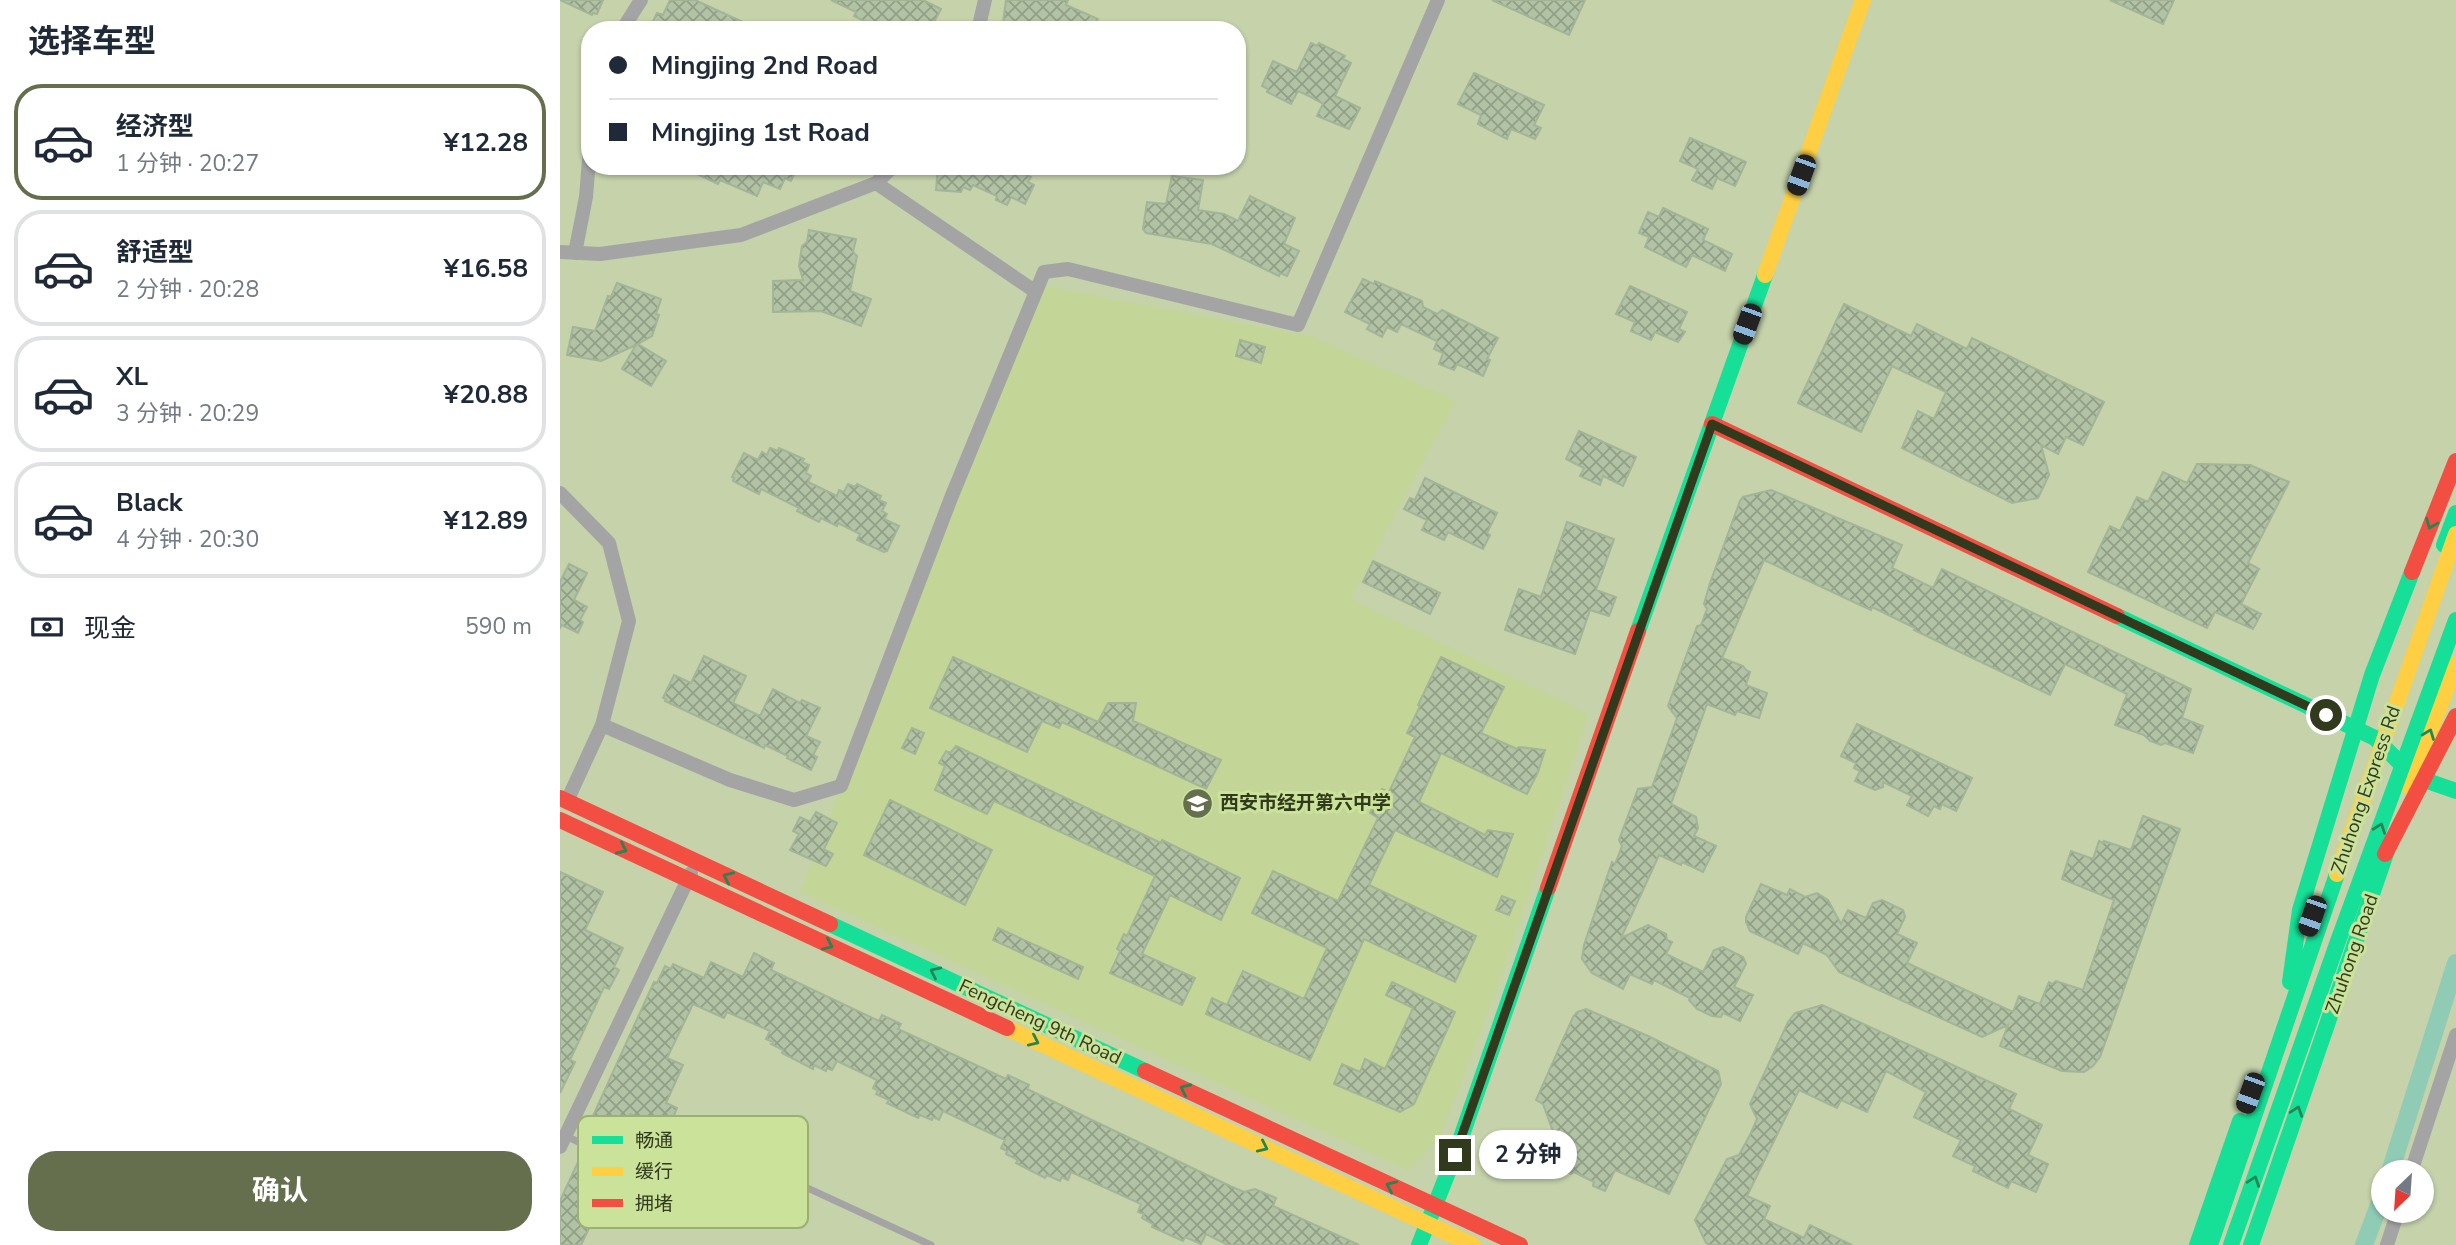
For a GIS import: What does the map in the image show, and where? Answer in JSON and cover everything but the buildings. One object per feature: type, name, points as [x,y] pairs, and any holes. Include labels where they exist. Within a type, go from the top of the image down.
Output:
[{"type":"main road","points":[[1419,1245],[1436,1206],[1863,0]]},
{"type":"main road","points":[[1712,424],[2375,738],[2413,776],[2456,792]]},
{"type":"main road","points":[[2280,1046],[2301,910],[2312,871],[2372,675],[2456,461]]},
{"type":"main road","points":[[2196,1245],[2456,513]]},
{"type":"main road","name":"Zhuhong Express Rd","points":[[2210,1245],[2416,642],[2456,534]]},
{"type":"main road","name":"Zhuhong Express Rd","points":[[2231,1245],[2337,944],[2456,620]]},
{"type":"main road","name":"Zhuhong Road","points":[[2251,1245],[2413,776],[2456,664]]},
{"type":"main road","points":[[2337,944],[2456,716]]},
{"type":"main road","name":"Fengcheng 9th Road","points":[[564,799],[696,863],[1520,1245]]},
{"type":"main road","name":"Fengcheng 9th Road","points":[[560,820],[1473,1245]]},
{"type":"street","points":[[628,21],[641,0]]},
{"type":"street","points":[[980,21],[985,0]]},
{"type":"street","points":[[602,725],[730,780],[794,800],[841,786],[951,498],[1045,272],[1068,269],[1298,324],[1438,0]]},
{"type":"street","points":[[575,253],[588,175]]},
{"type":"street","points":[[560,252],[600,254],[741,235],[876,183],[884,175]]},
{"type":"street","points":[[876,183],[1036,292]]},
{"type":"street","points":[[560,493],[609,543],[629,621],[602,725],[564,799]]},
{"type":"street","points":[[562,1138],[696,863]]},
{"type":"street","points":[[2415,1160],[2456,1035]]},
{"type":"street","points":[[2387,1245],[2394,1223]]},
{"type":"lane","points":[[562,1138],[578,1145]]},
{"type":"lane","points":[[808,1188],[931,1245]]},
{"type":"shaded area","name":"西安市经开第六中学","points":[[1039,285],[1313,337],[1456,400],[1351,599],[1589,714],[1502,975],[1441,1135],[1409,1171],[800,892]]},
{"type":"waterway","points":[[2394,1160],[2456,963]]},
{"type":"waterway","points":[[2364,1245],[2372,1223]]},
{"type":"traffic: fast","points":[[1638,631],[1765,275]]},
{"type":"traffic: fast","points":[[2444,545],[2456,513]]},
{"type":"traffic: fast","points":[[2290,982],[2300,910],[2372,675],[2412,572]]},
{"type":"traffic: fast","points":[[2117,616],[2375,738],[2413,776],[2456,791]]},
{"type":"traffic: fast","points":[[2231,1245],[2337,944],[2456,620]]},
{"type":"traffic: fast","points":[[2251,1245],[2390,842]]},
{"type":"traffic: fast","points":[[2210,1245],[2337,874]]},
{"type":"traffic: fast","points":[[1419,1245],[1455,1155],[1548,888]]},
{"type":"traffic: fast","points":[[830,924],[1145,1071]]},
{"type":"traffic: fast","points":[[2197,1245],[2240,1121]]},
{"type":"traffic: slow","points":[[1765,275],[1863,0]]},
{"type":"traffic: slow","points":[[2337,874],[2456,534]]},
{"type":"traffic: slow","points":[[2409,787],[2456,664]]},
{"type":"traffic: slow","points":[[1007,1028],[1473,1245]]},
{"type":"traffic: jam","points":[[1712,424],[2117,616]]},
{"type":"traffic: jam","points":[[2412,572],[2456,461]]},
{"type":"traffic: jam","points":[[1548,888],[1638,631]]},
{"type":"traffic: jam","points":[[2385,854],[2456,716]]},
{"type":"traffic: jam","points":[[560,798],[830,924]]},
{"type":"traffic: jam","points":[[560,820],[1007,1028]]},
{"type":"traffic: jam","points":[[1145,1071],[1520,1245]]},
{"type":"place","name":"西安市经开第六中学","points":[[1197,803]]},
{"type":"route","points":[[1455,1155],[1712,424],[2326,715]]}]
